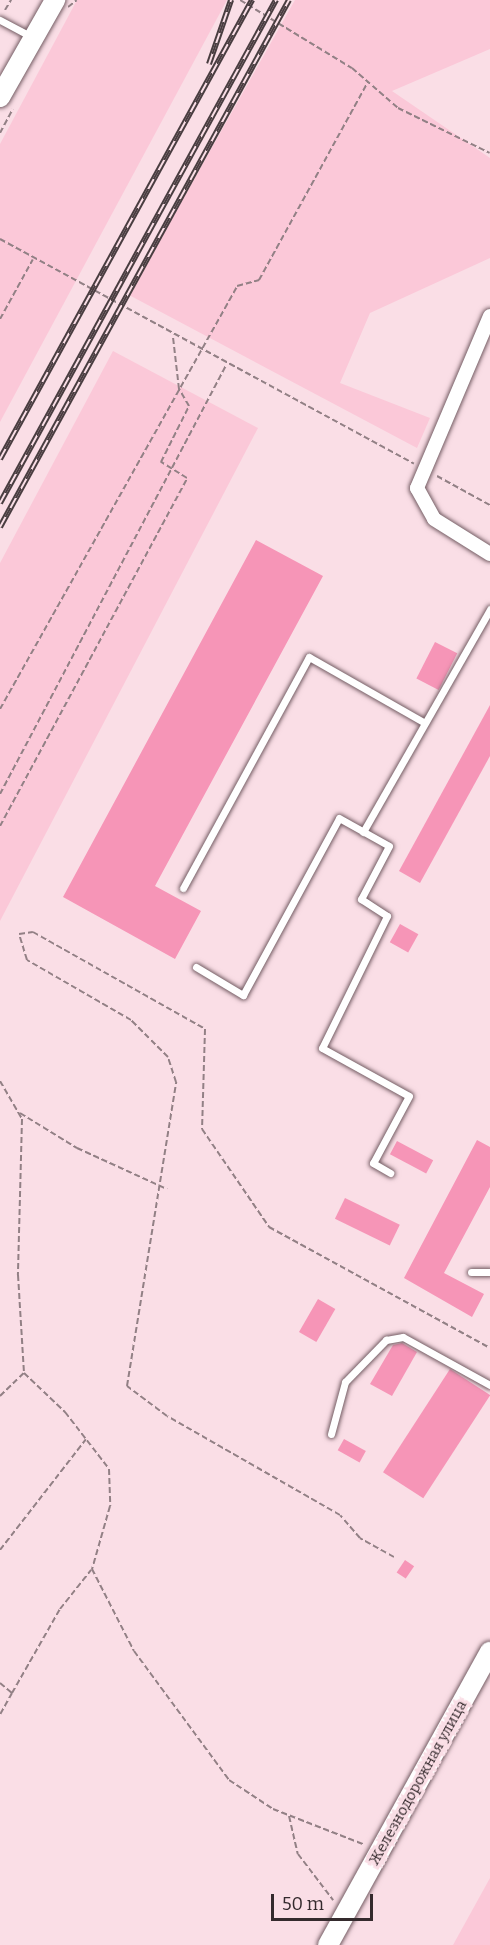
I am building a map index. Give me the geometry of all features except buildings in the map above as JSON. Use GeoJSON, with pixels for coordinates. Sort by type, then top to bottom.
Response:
{"type":"FeatureCollection","features":[{"type":"Feature","properties":{"kind":"street"},"geometry":{"type":"LineString","coordinates":[[0,97],[33,38],[61,4]]}},
{"type":"Feature","properties":{"kind":"street"},"geometry":{"type":"LineString","coordinates":[[490,316],[422,468],[417,488],[424,506],[434,519],[490,554]]}},
{"type":"Feature","properties":{"kind":"street","name":"Железнодорожная улица"},"geometry":{"type":"LineString","coordinates":[[328,1945],[490,1652]]}},
{"type":"Feature","properties":{"kind":"lane"},"geometry":{"type":"LineString","coordinates":[[0,19],[33,38]]}},
{"type":"Feature","properties":{"kind":"lane"},"geometry":{"type":"LineString","coordinates":[[363,832],[490,609]]}},
{"type":"Feature","properties":{"kind":"lane"},"geometry":{"type":"LineString","coordinates":[[183,888],[309,657],[425,723]]}},
{"type":"Feature","properties":{"kind":"lane"},"geometry":{"type":"LineString","coordinates":[[196,967],[243,994],[339,818],[389,846],[361,899],[387,916],[322,1048],[409,1096],[373,1163],[390,1173]]}},
{"type":"Feature","properties":{"kind":"lane"},"geometry":{"type":"LineString","coordinates":[[471,1272],[490,1272]]}},
{"type":"Feature","properties":{"kind":"lane"},"geometry":{"type":"LineString","coordinates":[[331,1434],[345,1382],[387,1340],[403,1337],[490,1385]]}},
{"type":"Feature","properties":{"kind":"path"},"geometry":{"type":"LineString","coordinates":[[0,19],[11,0]]}},
{"type":"Feature","properties":{"kind":"path"},"geometry":{"type":"LineString","coordinates":[[61,4],[77,0]]}},
{"type":"Feature","properties":{"kind":"path"},"geometry":{"type":"LineString","coordinates":[[240,0],[368,82],[398,108],[490,153]]}},
{"type":"Feature","properties":{"kind":"path"},"geometry":{"type":"LineString","coordinates":[[0,709],[237,286],[259,280],[368,82]]}},
{"type":"Feature","properties":{"kind":"path"},"geometry":{"type":"LineString","coordinates":[[0,239],[173,337],[490,506]]}},
{"type":"Feature","properties":{"kind":"path"},"geometry":{"type":"LineString","coordinates":[[0,319],[34,258]]}},
{"type":"Feature","properties":{"kind":"path"},"geometry":{"type":"LineString","coordinates":[[0,826],[172,512],[187,478],[161,462],[189,406],[179,388],[173,337]]}},
{"type":"Feature","properties":{"kind":"path"},"geometry":{"type":"LineString","coordinates":[[0,794],[226,365]]}},
{"type":"Feature","properties":{"kind":"path"},"geometry":{"type":"LineString","coordinates":[[394,1557],[360,1538],[340,1515],[167,1416],[127,1386],[156,1184],[176,1082],[168,1057],[131,1020],[27,960],[19,934],[33,932],[205,1029],[202,1129],[269,1227],[490,1348]]}},
{"type":"Feature","properties":{"kind":"path"},"geometry":{"type":"LineString","coordinates":[[0,1081],[17,1112],[24,1372],[86,1439],[109,1469],[110,1496],[92,1569],[60,1609],[0,1715]]}},
{"type":"Feature","properties":{"kind":"path"},"geometry":{"type":"LineString","coordinates":[[17,1112],[77,1148],[167,1189]]}},
{"type":"Feature","properties":{"kind":"path"},"geometry":{"type":"LineString","coordinates":[[0,1396],[24,1372]]}},
{"type":"Feature","properties":{"kind":"path"},"geometry":{"type":"LineString","coordinates":[[0,1550],[86,1439]]}},
{"type":"Feature","properties":{"kind":"path"},"geometry":{"type":"LineString","coordinates":[[92,1569],[134,1651],[229,1780],[289,1815],[363,1844]]}},
{"type":"Feature","properties":{"kind":"path"},"geometry":{"type":"LineString","coordinates":[[0,1683],[12,1693]]}},
{"type":"Feature","properties":{"kind":"path"},"geometry":{"type":"LineString","coordinates":[[289,1815],[298,1854],[333,1900]]}},
{"type":"Feature","properties":{"kind":"shaded area"},"geometry":{"type":"Polygon","coordinates":[[[77,0],[227,0],[0,422],[0,144],[77,0]]]}},
{"type":"Feature","properties":{"kind":"shaded area"},"geometry":{"type":"Polygon","coordinates":[[[295,0],[490,0],[490,49],[392,91],[490,158],[490,258],[370,313],[340,383],[430,418],[417,448],[129,295],[295,0]]]}},
{"type":"Feature","properties":{"kind":"shaded area"},"geometry":{"type":"Polygon","coordinates":[[[113,351],[258,428],[0,921],[0,563],[113,351]]]}},
{"type":"Feature","properties":{"kind":"shaded area"},"geometry":{"type":"Polygon","coordinates":[[[490,1878],[490,1945],[453,1945],[490,1878]]]}},
{"type":"Feature","properties":{"kind":"railway"},"geometry":{"type":"LineString","coordinates":[[209,64],[231,0]]}},
{"type":"Feature","properties":{"kind":"railway"},"geometry":{"type":"LineString","coordinates":[[0,459],[252,0]]}},
{"type":"Feature","properties":{"kind":"railway"},"geometry":{"type":"LineString","coordinates":[[0,503],[276,0]]}},
{"type":"Feature","properties":{"kind":"railway"},"geometry":{"type":"LineString","coordinates":[[0,527],[289,0]]}}]}
